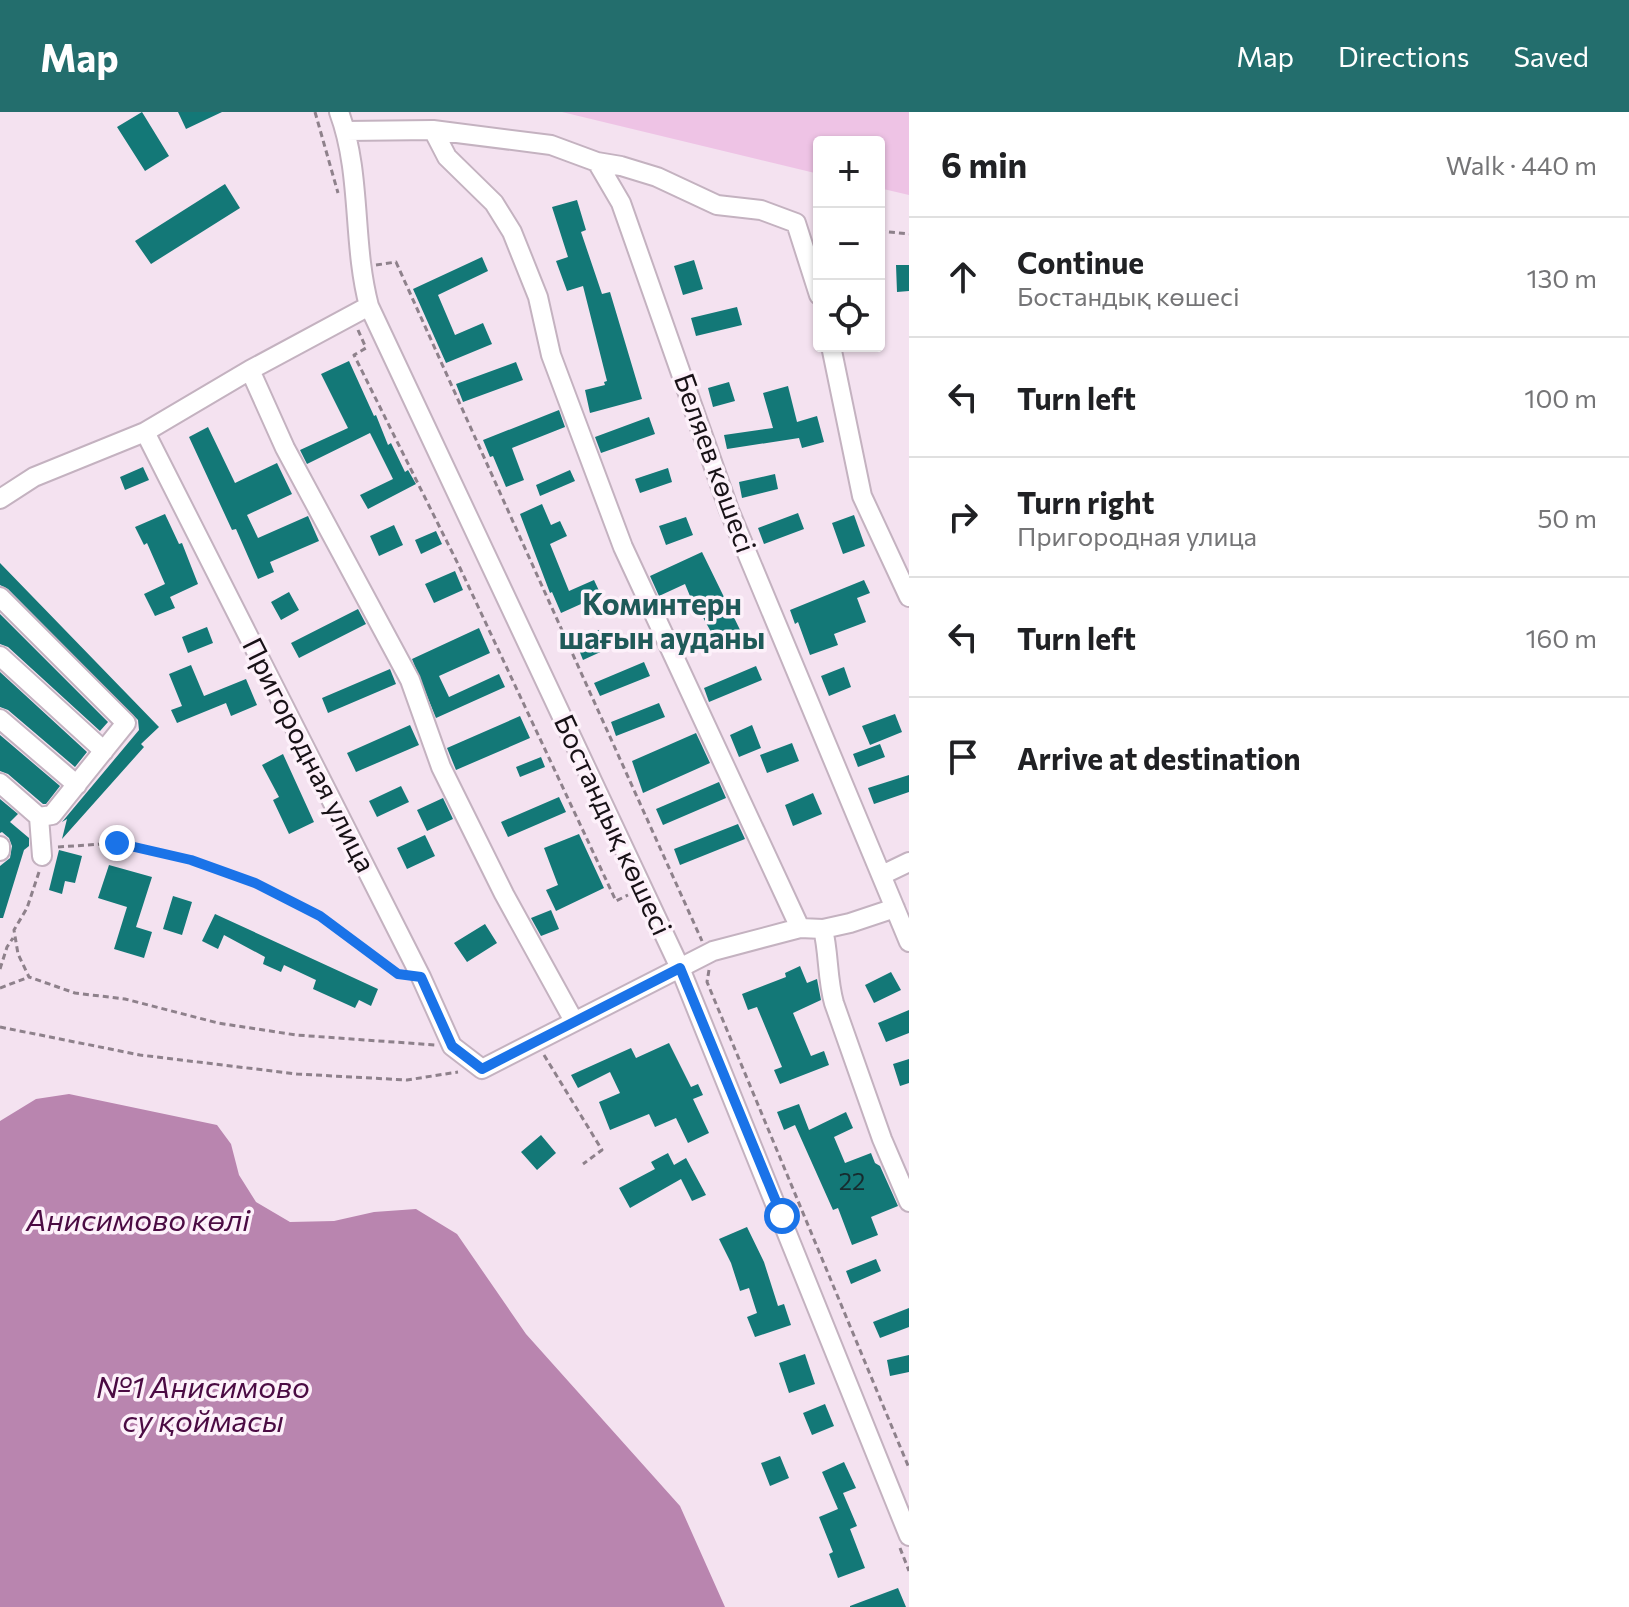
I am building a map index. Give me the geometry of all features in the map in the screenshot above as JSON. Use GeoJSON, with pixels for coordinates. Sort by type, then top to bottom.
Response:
{"type":"FeatureCollection","features":[{"type":"Feature","properties":{"kind":"street","name":"Бостандық көшесі"},"geometry":{"type":"LineString","coordinates":[[339,112],[352,159],[360,267],[369,306],[680,968],[909,1536]]}},
{"type":"Feature","properties":{"kind":"street"},"geometry":{"type":"LineString","coordinates":[[346,131],[433,130],[551,145],[597,162],[657,177],[717,205],[761,210],[796,223],[814,280]]}},
{"type":"Feature","properties":{"kind":"street"},"geometry":{"type":"LineString","coordinates":[[433,130],[447,157],[494,203],[512,232],[538,297],[551,355],[623,547],[800,928]]}},
{"type":"Feature","properties":{"kind":"street","name":"Беляев көшесі"},"geometry":{"type":"LineString","coordinates":[[597,162],[621,203],[729,510],[909,942]]}},
{"type":"Feature","properties":{"kind":"street"},"geometry":{"type":"LineString","coordinates":[[0,499],[34,477],[145,432],[250,370],[369,306]]}},
{"type":"Feature","properties":{"kind":"street"},"geometry":{"type":"LineString","coordinates":[[832,352],[862,496],[909,597]]}},
{"type":"Feature","properties":{"kind":"street"},"geometry":{"type":"LineString","coordinates":[[250,370],[285,448],[410,680],[441,767],[504,894],[574,1021]]}},
{"type":"Feature","properties":{"kind":"street","name":"Пригородная улица"},"geometry":{"type":"LineString","coordinates":[[145,432],[421,977],[452,1046],[482,1069]]}},
{"type":"Feature","properties":{"kind":"street"},"geometry":{"type":"LineString","coordinates":[[0,597],[126,723],[52,815],[39,817]]}},
{"type":"Feature","properties":{"kind":"street"},"geometry":{"type":"LineString","coordinates":[[0,656],[104,751]]}},
{"type":"Feature","properties":{"kind":"street"},"geometry":{"type":"LineString","coordinates":[[0,719],[77,785]]}},
{"type":"Feature","properties":{"kind":"street"},"geometry":{"type":"LineString","coordinates":[[0,783],[39,817],[42,856]]}},
{"type":"Feature","properties":{"kind":"street"},"geometry":{"type":"LineString","coordinates":[[882,875],[909,862]]}},
{"type":"Feature","properties":{"kind":"street"},"geometry":{"type":"LineString","coordinates":[[482,1069],[708,954],[770,934],[800,928],[823,929],[895,908]]}},
{"type":"Feature","properties":{"kind":"street"},"geometry":{"type":"LineString","coordinates":[[823,929],[829,951],[828,982],[834,1003],[882,1139],[909,1202]]}},
{"type":"Feature","properties":{"kind":"path"},"geometry":{"type":"LineString","coordinates":[[315,112],[339,197]]}},
{"type":"Feature","properties":{"kind":"path"},"geometry":{"type":"LineString","coordinates":[[885,232],[909,234]]}},
{"type":"Feature","properties":{"kind":"path"},"geometry":{"type":"LineString","coordinates":[[360,267],[396,262],[711,961],[707,982],[909,1468]]}},
{"type":"Feature","properties":{"kind":"path"},"geometry":{"type":"LineString","coordinates":[[351,315],[366,348],[354,355],[460,568],[616,901],[643,889]]}},
{"type":"Feature","properties":{"kind":"path"},"geometry":{"type":"LineString","coordinates":[[0,969],[14,930],[27,908],[42,856],[51,848],[117,843],[191,860],[255,883],[320,916],[398,974],[421,977]]}},
{"type":"Feature","properties":{"kind":"path"},"geometry":{"type":"LineString","coordinates":[[13,938],[29,977]]}},
{"type":"Feature","properties":{"kind":"path"},"geometry":{"type":"LineString","coordinates":[[0,988],[29,977],[75,993],[125,999],[218,1023],[372,1042],[452,1046]]}},
{"type":"Feature","properties":{"kind":"path"},"geometry":{"type":"LineString","coordinates":[[0,1027],[140,1055],[297,1074],[407,1080],[482,1069]]}},
{"type":"Feature","properties":{"kind":"path"},"geometry":{"type":"LineString","coordinates":[[536,1041],[602,1150],[583,1164]]}},
{"type":"Feature","properties":{"kind":"shaded area"},"geometry":{"type":"Polygon","coordinates":[[[562,112],[909,112],[909,195],[885,189],[885,136],[813,136],[813,173],[562,112]]]}},
{"type":"Feature","properties":{"kind":"water","name":"№1 Анисимово су қоймасы"},"geometry":{"type":"Polygon","coordinates":[[[69,1094],[217,1125],[231,1144],[239,1175],[256,1202],[290,1222],[334,1221],[374,1212],[416,1209],[457,1234],[526,1334],[680,1506],[725,1607],[0,1607],[0,1121],[36,1099],[69,1094]]]}},
{"type":"Feature","properties":{"kind":"building"},"geometry":{"type":"Polygon","coordinates":[[[142,112],[169,156],[145,171],[117,127],[142,112]]]}},
{"type":"Feature","properties":{"kind":"building"},"geometry":{"type":"Polygon","coordinates":[[[178,112],[222,112],[186,129],[178,112]]]}},
{"type":"Feature","properties":{"kind":"building"},"geometry":{"type":"Polygon","coordinates":[[[225,184],[240,208],[151,264],[135,241],[225,184]]]}},
{"type":"Feature","properties":{"kind":"building"},"geometry":{"type":"Polygon","coordinates":[[[577,200],[586,230],[581,232],[602,294],[610,292],[642,399],[590,413],[585,390],[605,385],[607,381],[583,286],[567,291],[556,261],[568,257],[552,207],[577,200]]]}},
{"type":"Feature","properties":{"kind":"building"},"geometry":{"type":"Polygon","coordinates":[[[482,257],[488,271],[438,295],[455,335],[483,323],[492,344],[446,363],[413,289],[482,257]]]}},
{"type":"Feature","properties":{"kind":"building"},"geometry":{"type":"Polygon","coordinates":[[[694,260],[703,289],[683,295],[674,266],[694,260]]]}},
{"type":"Feature","properties":{"kind":"building"},"geometry":{"type":"Polygon","coordinates":[[[896,265],[909,265],[909,291],[897,292],[896,265]]]}},
{"type":"Feature","properties":{"kind":"building"},"geometry":{"type":"Polygon","coordinates":[[[737,307],[742,325],[696,336],[691,318],[737,307]]]}},
{"type":"Feature","properties":{"kind":"building"},"geometry":{"type":"Polygon","coordinates":[[[349,361],[388,445],[391,443],[405,472],[408,470],[416,484],[368,509],[360,495],[393,479],[370,433],[307,464],[300,450],[348,428],[321,374],[349,361]]]}},
{"type":"Feature","properties":{"kind":"building"},"geometry":{"type":"Polygon","coordinates":[[[516,362],[523,380],[463,402],[456,384],[516,362]]]}},
{"type":"Feature","properties":{"kind":"building"},"geometry":{"type":"Polygon","coordinates":[[[729,382],[735,401],[713,407],[708,388],[729,382]]]}},
{"type":"Feature","properties":{"kind":"building"},"geometry":{"type":"Polygon","coordinates":[[[788,386],[797,422],[817,416],[824,442],[802,448],[799,438],[727,449],[724,435],[773,428],[763,393],[788,386]]]}},
{"type":"Feature","properties":{"kind":"building"},"geometry":{"type":"Polygon","coordinates":[[[559,410],[565,427],[512,448],[524,480],[506,487],[483,440],[559,410]]]}},
{"type":"Feature","properties":{"kind":"building"},"geometry":{"type":"Polygon","coordinates":[[[649,417],[655,434],[601,453],[595,437],[649,417]]]}},
{"type":"Feature","properties":{"kind":"building"},"geometry":{"type":"Polygon","coordinates":[[[208,427],[235,483],[277,463],[292,494],[247,515],[258,538],[308,516],[319,541],[270,562],[274,572],[258,579],[189,437],[208,427]]]}},
{"type":"Feature","properties":{"kind":"building"},"geometry":{"type":"Polygon","coordinates":[[[143,467],[149,480],[125,490],[120,477],[143,467]]]}},
{"type":"Feature","properties":{"kind":"building"},"geometry":{"type":"Polygon","coordinates":[[[668,468],[672,482],[640,493],[635,479],[668,468]]]}},
{"type":"Feature","properties":{"kind":"building"},"geometry":{"type":"Polygon","coordinates":[[[570,470],[575,481],[540,496],[536,485],[570,470]]]}},
{"type":"Feature","properties":{"kind":"building"},"geometry":{"type":"Polygon","coordinates":[[[775,474],[778,489],[742,498],[739,482],[775,474]]]}},
{"type":"Feature","properties":{"kind":"building"},"geometry":{"type":"Polygon","coordinates":[[[542,504],[551,525],[560,521],[567,536],[550,544],[569,591],[594,580],[601,595],[561,613],[550,593],[520,514],[542,504]]]}},
{"type":"Feature","properties":{"kind":"building"},"geometry":{"type":"Polygon","coordinates":[[[798,513],[804,529],[764,544],[758,528],[798,513]]]}},
{"type":"Feature","properties":{"kind":"building"},"geometry":{"type":"Polygon","coordinates":[[[165,514],[179,544],[182,543],[198,584],[170,597],[175,608],[155,616],[144,594],[165,584],[147,543],[144,545],[135,527],[165,514]]]}},
{"type":"Feature","properties":{"kind":"building"},"geometry":{"type":"Polygon","coordinates":[[[854,515],[865,546],[843,554],[832,523],[854,515]]]}},
{"type":"Feature","properties":{"kind":"building"},"geometry":{"type":"Polygon","coordinates":[[[686,517],[693,535],[666,545],[659,526],[686,517]]]}},
{"type":"Feature","properties":{"kind":"building"},"geometry":{"type":"Polygon","coordinates":[[[394,525],[403,545],[379,556],[370,536],[394,525]]]}},
{"type":"Feature","properties":{"kind":"building"},"geometry":{"type":"Polygon","coordinates":[[[436,531],[442,544],[421,554],[415,540],[436,531]]]}},
{"type":"Feature","properties":{"kind":"building"},"geometry":{"type":"Polygon","coordinates":[[[702,552],[744,638],[721,650],[700,612],[697,613],[685,584],[659,596],[650,576],[702,552]]]}},
{"type":"Feature","properties":{"kind":"building"},"geometry":{"type":"Polygon","coordinates":[[[0,563],[159,727],[141,744],[144,747],[62,839],[67,819],[62,822],[139,730],[138,720],[8,589],[0,585],[0,563]]]}},
{"type":"Feature","properties":{"kind":"building"},"geometry":{"type":"Polygon","coordinates":[[[455,571],[463,590],[434,603],[425,584],[455,571]]]}},
{"type":"Feature","properties":{"kind":"building"},"geometry":{"type":"Polygon","coordinates":[[[864,580],[870,593],[857,598],[866,622],[834,634],[838,645],[810,655],[798,622],[795,624],[790,610],[864,580]]]}},
{"type":"Feature","properties":{"kind":"building"},"geometry":{"type":"Polygon","coordinates":[[[289,592],[299,610],[281,620],[271,602],[289,592]]]}},
{"type":"Feature","properties":{"kind":"building"},"geometry":{"type":"Polygon","coordinates":[[[358,609],[366,624],[299,658],[291,643],[358,609]]]}},
{"type":"Feature","properties":{"kind":"building"},"geometry":{"type":"Polygon","coordinates":[[[0,614],[108,722],[100,731],[8,647],[0,644],[0,614]]]}},
{"type":"Feature","properties":{"kind":"building"},"geometry":{"type":"Polygon","coordinates":[[[207,627],[213,643],[188,653],[182,637],[207,627]]]}},
{"type":"Feature","properties":{"kind":"building"},"geometry":{"type":"Polygon","coordinates":[[[479,628],[490,653],[439,676],[449,697],[499,674],[505,687],[436,718],[412,659],[479,628]]]}},
{"type":"Feature","properties":{"kind":"building"},"geometry":{"type":"Polygon","coordinates":[[[599,630],[607,649],[583,660],[575,640],[599,630]]]}},
{"type":"Feature","properties":{"kind":"building"},"geometry":{"type":"Polygon","coordinates":[[[644,662],[650,676],[600,696],[594,683],[644,662]]]}},
{"type":"Feature","properties":{"kind":"building"},"geometry":{"type":"Polygon","coordinates":[[[191,665],[204,696],[246,679],[257,705],[231,716],[226,703],[177,723],[171,710],[182,706],[169,674],[191,665]]]}},
{"type":"Feature","properties":{"kind":"building"},"geometry":{"type":"Polygon","coordinates":[[[756,666],[762,680],[709,702],[704,688],[756,666]]]}},
{"type":"Feature","properties":{"kind":"building"},"geometry":{"type":"Polygon","coordinates":[[[844,667],[851,687],[829,696],[821,676],[844,667]]]}},
{"type":"Feature","properties":{"kind":"building"},"geometry":{"type":"Polygon","coordinates":[[[390,669],[396,684],[328,713],[322,698],[390,669]]]}},
{"type":"Feature","properties":{"kind":"building"},"geometry":{"type":"Polygon","coordinates":[[[0,672],[87,752],[75,767],[8,710],[0,707],[0,672]]]}},
{"type":"Feature","properties":{"kind":"building"},"geometry":{"type":"Polygon","coordinates":[[[659,703],[665,717],[616,736],[611,722],[659,703]]]}},
{"type":"Feature","properties":{"kind":"building"},"geometry":{"type":"Polygon","coordinates":[[[895,714],[902,732],[870,745],[862,726],[895,714]]]}},
{"type":"Feature","properties":{"kind":"building"},"geometry":{"type":"Polygon","coordinates":[[[520,716],[530,738],[456,770],[447,748],[520,716]]]}},
{"type":"Feature","properties":{"kind":"building"},"geometry":{"type":"Polygon","coordinates":[[[410,725],[419,745],[356,772],[347,753],[410,725]]]}},
{"type":"Feature","properties":{"kind":"building"},"geometry":{"type":"Polygon","coordinates":[[[752,725],[761,748],[739,757],[730,735],[752,725]]]}},
{"type":"Feature","properties":{"kind":"building"},"geometry":{"type":"Polygon","coordinates":[[[696,733],[710,763],[643,793],[632,761],[696,733]]]}},
{"type":"Feature","properties":{"kind":"building"},"geometry":{"type":"Polygon","coordinates":[[[0,735],[60,786],[46,804],[0,771],[0,735]]]}},
{"type":"Feature","properties":{"kind":"building"},"geometry":{"type":"Polygon","coordinates":[[[792,743],[799,761],[767,773],[760,755],[792,743]]]}},
{"type":"Feature","properties":{"kind":"building"},"geometry":{"type":"Polygon","coordinates":[[[880,744],[885,757],[858,767],[853,754],[880,744]]]}},
{"type":"Feature","properties":{"kind":"building"},"geometry":{"type":"Polygon","coordinates":[[[283,754],[314,822],[289,834],[273,800],[279,797],[262,765],[283,754]]]}},
{"type":"Feature","properties":{"kind":"building"},"geometry":{"type":"Polygon","coordinates":[[[541,757],[545,767],[520,777],[516,767],[541,757]]]}},
{"type":"Feature","properties":{"kind":"building"},"geometry":{"type":"Polygon","coordinates":[[[909,775],[909,792],[874,804],[868,788],[909,775]]]}},
{"type":"Feature","properties":{"kind":"building"},"geometry":{"type":"Polygon","coordinates":[[[719,782],[726,798],[663,825],[656,809],[719,782]]]}},
{"type":"Feature","properties":{"kind":"building"},"geometry":{"type":"Polygon","coordinates":[[[401,786],[409,802],[377,817],[369,801],[401,786]]]}},
{"type":"Feature","properties":{"kind":"building"},"geometry":{"type":"Polygon","coordinates":[[[813,793],[822,814],[793,826],[785,805],[813,793]]]}},
{"type":"Feature","properties":{"kind":"building"},"geometry":{"type":"Polygon","coordinates":[[[559,797],[566,812],[508,837],[501,822],[559,797]]]}},
{"type":"Feature","properties":{"kind":"building"},"geometry":{"type":"Polygon","coordinates":[[[443,798],[453,819],[427,831],[417,810],[443,798]]]}},
{"type":"Feature","properties":{"kind":"building"},"geometry":{"type":"Polygon","coordinates":[[[0,799],[18,814],[10,822],[29,838],[29,846],[24,850],[3,918],[0,918],[0,866],[10,858],[12,846],[9,838],[0,833],[0,799]]]}},
{"type":"Feature","properties":{"kind":"building"},"geometry":{"type":"Polygon","coordinates":[[[738,824],[745,839],[680,865],[674,849],[738,824]]]}},
{"type":"Feature","properties":{"kind":"building"},"geometry":{"type":"Polygon","coordinates":[[[579,834],[604,888],[556,911],[546,890],[558,885],[544,848],[579,834]]]}},
{"type":"Feature","properties":{"kind":"building"},"geometry":{"type":"Polygon","coordinates":[[[425,835],[435,856],[407,869],[397,848],[425,835]]]}},
{"type":"Feature","properties":{"kind":"building"},"geometry":{"type":"Polygon","coordinates":[[[59,850],[82,856],[75,883],[65,881],[62,894],[49,890],[59,850]]]}},
{"type":"Feature","properties":{"kind":"building"},"geometry":{"type":"Polygon","coordinates":[[[109,865],[152,877],[136,927],[152,932],[144,958],[114,949],[127,907],[98,898],[109,865]]]}},
{"type":"Feature","properties":{"kind":"building"},"geometry":{"type":"Polygon","coordinates":[[[173,896],[192,902],[182,935],[163,929],[173,896]]]}},
{"type":"Feature","properties":{"kind":"building"},"geometry":{"type":"Polygon","coordinates":[[[551,910],[559,929],[541,936],[531,918],[551,910]]]}},
{"type":"Feature","properties":{"kind":"building"},"geometry":{"type":"Polygon","coordinates":[[[215,914],[378,989],[371,1006],[359,1000],[355,1008],[313,989],[316,980],[284,965],[281,972],[263,964],[265,957],[224,935],[218,949],[202,941],[215,914]]]}},
{"type":"Feature","properties":{"kind":"building"},"geometry":{"type":"Polygon","coordinates":[[[485,924],[497,943],[467,962],[454,943],[485,924]]]}},
{"type":"Feature","properties":{"kind":"building"},"geometry":{"type":"Polygon","coordinates":[[[800,966],[807,983],[817,979],[821,1000],[793,1013],[811,1056],[824,1051],[829,1065],[780,1084],[774,1070],[782,1067],[757,1007],[748,1010],[742,994],[786,977],[785,973],[800,966]]]}},
{"type":"Feature","properties":{"kind":"building"},"geometry":{"type":"Polygon","coordinates":[[[891,972],[901,990],[874,1003],[865,985],[891,972]]]}},
{"type":"Feature","properties":{"kind":"building"},"geometry":{"type":"Polygon","coordinates":[[[909,1010],[909,1033],[886,1042],[878,1023],[909,1010]]]}},
{"type":"Feature","properties":{"kind":"building"},"geometry":{"type":"Polygon","coordinates":[[[669,1043],[691,1087],[698,1084],[703,1095],[693,1099],[709,1133],[688,1143],[676,1118],[655,1127],[649,1114],[610,1130],[599,1102],[620,1093],[610,1072],[578,1088],[571,1075],[631,1048],[636,1058],[669,1043]]]}},
{"type":"Feature","properties":{"kind":"building"},"geometry":{"type":"Polygon","coordinates":[[[909,1059],[909,1083],[900,1086],[893,1064],[909,1059]]]}},
{"type":"Feature","properties":{"kind":"building"},"geometry":{"type":"Polygon","coordinates":[[[799,1104],[809,1130],[846,1112],[853,1128],[834,1137],[845,1163],[871,1153],[875,1163],[880,1166],[898,1206],[871,1217],[878,1235],[852,1245],[838,1208],[833,1210],[795,1125],[784,1130],[777,1112],[799,1104]]]}},
{"type":"Feature","properties":{"kind":"building"},"geometry":{"type":"Polygon","coordinates":[[[541,1135],[556,1153],[537,1170],[521,1152],[541,1135]]]}},
{"type":"Feature","properties":{"kind":"building"},"geometry":{"type":"Polygon","coordinates":[[[668,1153],[674,1165],[686,1158],[706,1195],[692,1201],[681,1179],[630,1208],[619,1188],[655,1169],[651,1162],[668,1153]]]}},
{"type":"Feature","properties":{"kind":"building"},"geometry":{"type":"Polygon","coordinates":[[[747,1227],[764,1262],[778,1306],[784,1304],[791,1325],[755,1337],[747,1317],[757,1313],[749,1288],[740,1291],[719,1239],[747,1227]]]}},
{"type":"Feature","properties":{"kind":"building"},"geometry":{"type":"Polygon","coordinates":[[[876,1259],[881,1271],[851,1284],[846,1271],[876,1259]]]}},
{"type":"Feature","properties":{"kind":"building"},"geometry":{"type":"Polygon","coordinates":[[[909,1308],[909,1327],[880,1338],[873,1322],[909,1308]]]}},
{"type":"Feature","properties":{"kind":"building"},"geometry":{"type":"Polygon","coordinates":[[[805,1354],[815,1384],[789,1393],[779,1363],[805,1354]]]}},
{"type":"Feature","properties":{"kind":"building"},"geometry":{"type":"Polygon","coordinates":[[[909,1355],[909,1372],[890,1376],[887,1360],[909,1355]]]}},
{"type":"Feature","properties":{"kind":"building"},"geometry":{"type":"Polygon","coordinates":[[[825,1404],[834,1426],[812,1435],[803,1413],[825,1404]]]}},
{"type":"Feature","properties":{"kind":"building"},"geometry":{"type":"Polygon","coordinates":[[[780,1456],[789,1478],[770,1486],[761,1463],[780,1456]]]}},
{"type":"Feature","properties":{"kind":"building"},"geometry":{"type":"Polygon","coordinates":[[[844,1462],[856,1488],[843,1493],[857,1526],[850,1529],[865,1568],[838,1578],[829,1554],[833,1552],[819,1517],[838,1509],[822,1472],[844,1462]]]}},
{"type":"Feature","properties":{"kind":"building"},"geometry":{"type":"Polygon","coordinates":[[[898,1588],[906,1607],[850,1607],[850,1606],[898,1588]]]}},
{"type":"Feature","properties":{"kind":"district","name":"Коминтерн шағын ауданы"},"geometry":{"type":"Point","coordinates":[662,622]}},
{"type":"Feature","properties":{"kind":"route"},"geometry":{"type":"LineString","coordinates":[[117,843],[191,860],[255,883],[320,916],[398,974],[421,977],[452,1046],[482,1069],[680,968],[782,1216]]}},
{"type":"Feature","properties":{"kind":"water label","name":"Анисимово көлі"},"geometry":{"type":"Point","coordinates":[138,1221]}}]}
